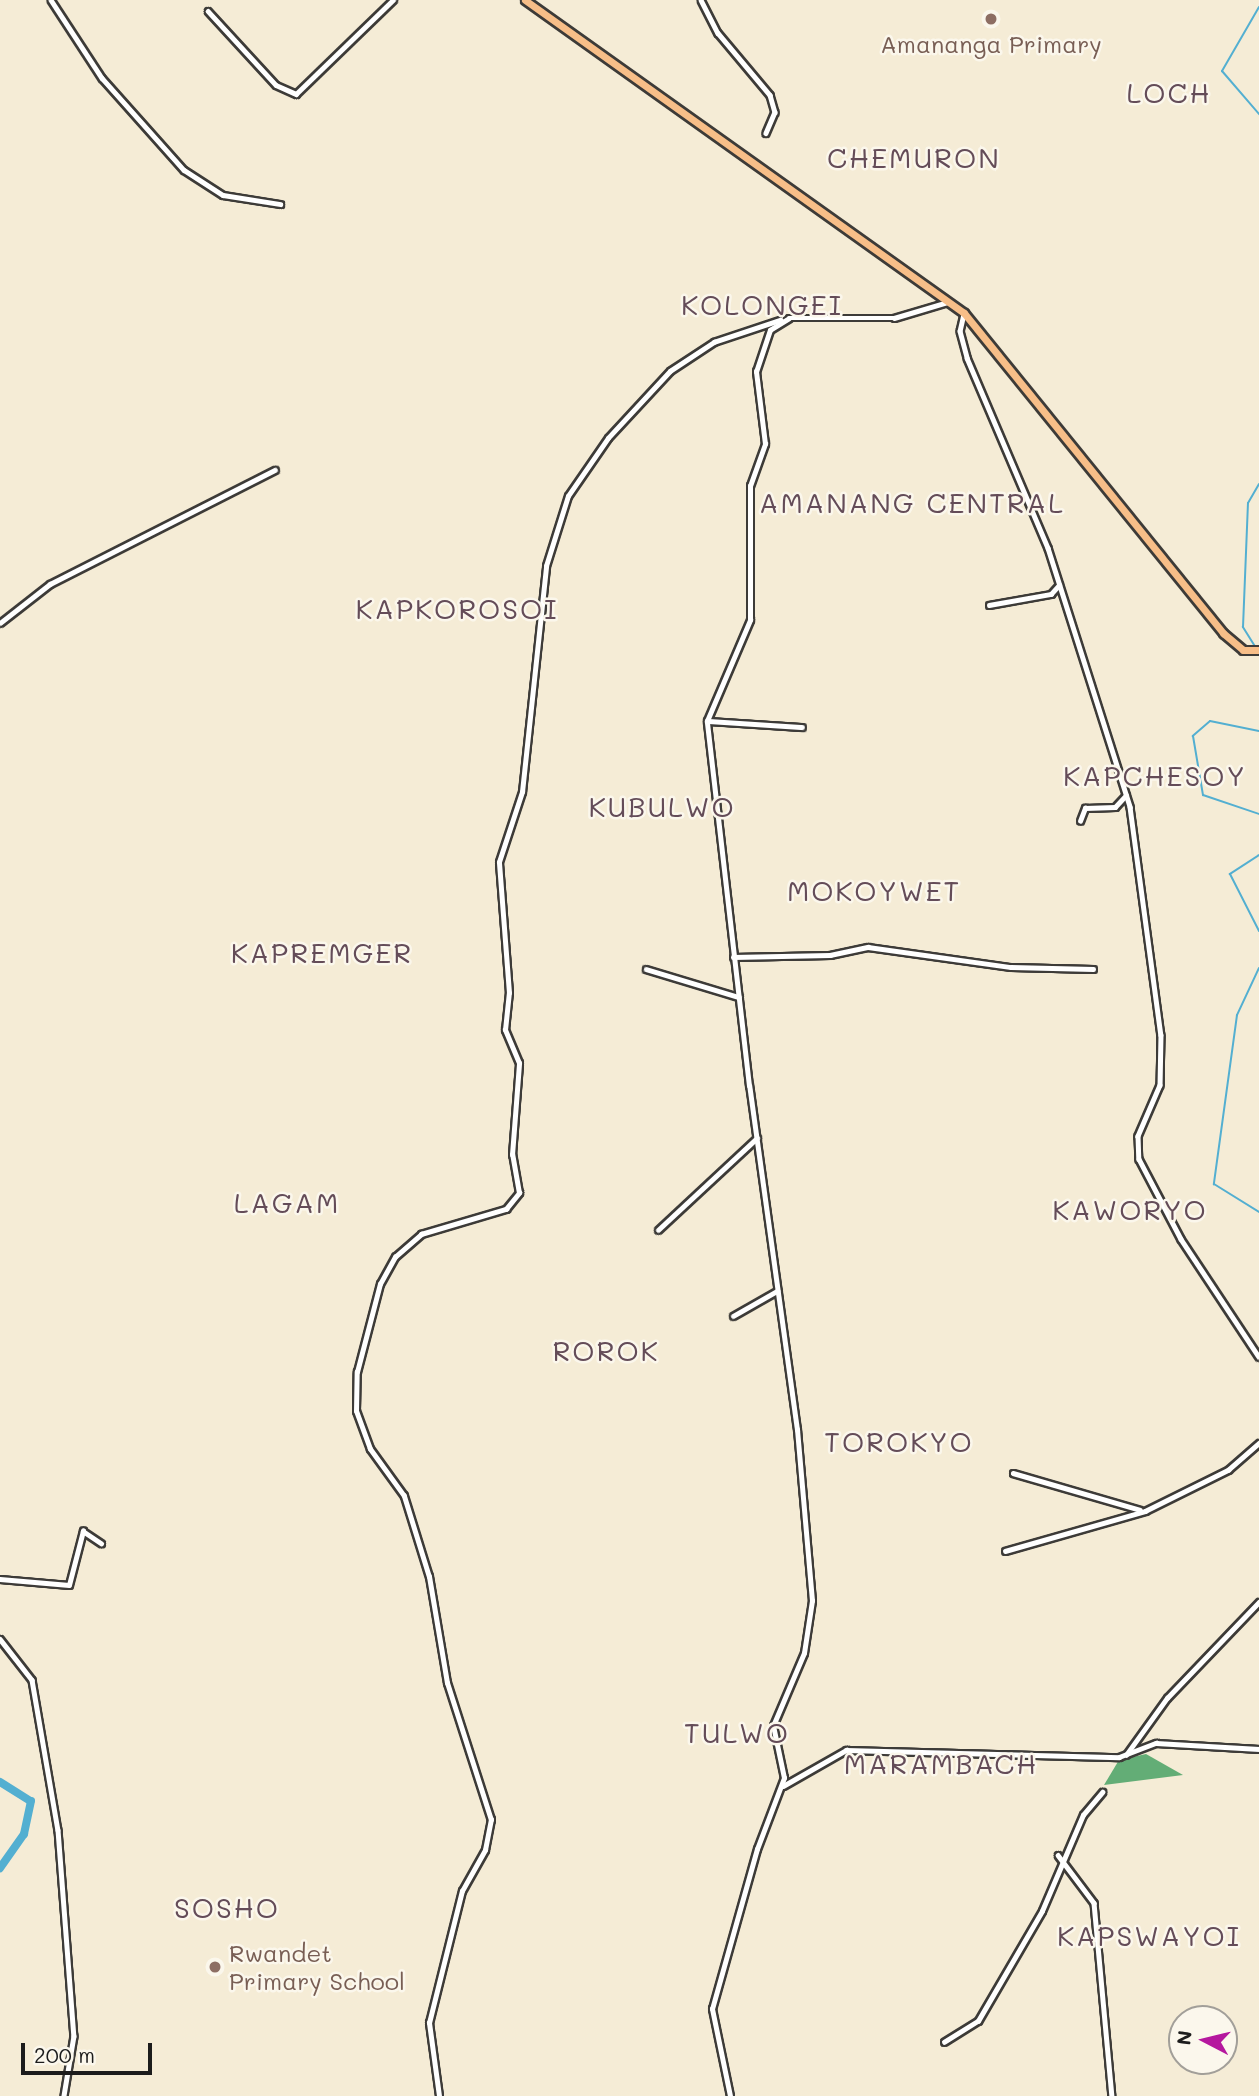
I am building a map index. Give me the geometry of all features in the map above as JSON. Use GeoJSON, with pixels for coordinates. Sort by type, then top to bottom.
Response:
{"type":"FeatureCollection","features":[{"type":"Feature","properties":{"kind":"main road"},"geometry":{"type":"LineString","coordinates":[[525,0],[964,313],[1223,633],[1243,650],[1259,650]]}},
{"type":"Feature","properties":{"kind":"street"},"geometry":{"type":"LineString","coordinates":[[51,0],[102,78],[184,170],[223,195],[280,204]]}},
{"type":"Feature","properties":{"kind":"street"},"geometry":{"type":"LineString","coordinates":[[208,12],[271,80],[296,94],[393,0]]}},
{"type":"Feature","properties":{"kind":"street"},"geometry":{"type":"LineString","coordinates":[[701,0],[718,33],[770,95],[775,112],[765,133]]}},
{"type":"Feature","properties":{"kind":"street"},"geometry":{"type":"LineString","coordinates":[[439,2096],[429,2023],[462,1891],[485,1850],[491,1821],[447,1683],[429,1577],[404,1496],[370,1449],[356,1411],[357,1372],[380,1284],[395,1257],[421,1234],[506,1209],[519,1193],[512,1155],[519,1063],[505,1030],[509,993],[499,862],[522,792],[546,566],[568,496],[608,438],[670,371],[714,342],[780,320],[894,318],[947,302]]}},
{"type":"Feature","properties":{"kind":"street"},"geometry":{"type":"LineString","coordinates":[[964,313],[960,331],[980,398],[1059,584],[1127,795],[1161,1035],[1160,1085],[1138,1136],[1139,1159],[1181,1239],[1259,1357]]}},
{"type":"Feature","properties":{"kind":"street"},"geometry":{"type":"LineString","coordinates":[[730,2096],[712,2009],[757,1849],[782,1786],[773,1726],[804,1653],[812,1601],[777,1291],[733,957],[708,721],[750,620],[750,485],[765,444],[758,357],[780,320]]}},
{"type":"Feature","properties":{"kind":"street"},"geometry":{"type":"LineString","coordinates":[[0,623],[50,584],[275,470]]}},
{"type":"Feature","properties":{"kind":"street"},"geometry":{"type":"LineString","coordinates":[[989,605],[1051,594],[1059,584]]}},
{"type":"Feature","properties":{"kind":"street"},"geometry":{"type":"LineString","coordinates":[[708,721],[802,727]]}},
{"type":"Feature","properties":{"kind":"street"},"geometry":{"type":"LineString","coordinates":[[1080,821],[1085,807],[1115,807],[1127,795]]}},
{"type":"Feature","properties":{"kind":"street"},"geometry":{"type":"LineString","coordinates":[[733,957],[830,955],[868,947],[1011,967],[1093,969]]}},
{"type":"Feature","properties":{"kind":"street"},"geometry":{"type":"LineString","coordinates":[[646,969],[739,997]]}},
{"type":"Feature","properties":{"kind":"street"},"geometry":{"type":"LineString","coordinates":[[658,1230],[758,1138]]}},
{"type":"Feature","properties":{"kind":"street"},"geometry":{"type":"LineString","coordinates":[[733,1316],[777,1291]]}},
{"type":"Feature","properties":{"kind":"street"},"geometry":{"type":"LineString","coordinates":[[1005,1551],[1144,1511],[1228,1470],[1259,1443]]}},
{"type":"Feature","properties":{"kind":"street"},"geometry":{"type":"LineString","coordinates":[[1013,1473],[1144,1511]]}},
{"type":"Feature","properties":{"kind":"street"},"geometry":{"type":"LineString","coordinates":[[0,1579],[69,1585],[83,1531],[102,1543]]}},
{"type":"Feature","properties":{"kind":"street"},"geometry":{"type":"LineString","coordinates":[[1125,1756],[1167,1698],[1259,1602]]}},
{"type":"Feature","properties":{"kind":"street"},"geometry":{"type":"LineString","coordinates":[[0,1639],[32,1680],[49,1766],[74,2036],[64,2096]]}},
{"type":"Feature","properties":{"kind":"street"},"geometry":{"type":"LineString","coordinates":[[782,1786],[846,1750],[1125,1756],[1156,1743],[1259,1749]]}},
{"type":"Feature","properties":{"kind":"street"},"geometry":{"type":"LineString","coordinates":[[944,2042],[978,2021],[1042,1911],[1083,1815],[1102,1792]]}},
{"type":"Feature","properties":{"kind":"street"},"geometry":{"type":"LineString","coordinates":[[1058,1855],[1094,1903],[1112,2096]]}},
{"type":"Feature","properties":{"kind":"green space"},"geometry":{"type":"Polygon","coordinates":[[[1146,1754],[1183,1775],[1104,1785],[1119,1760],[1146,1754]]]}},
{"type":"Feature","properties":{"kind":"waterway"},"geometry":{"type":"LineString","coordinates":[[1259,7],[1222,71],[1259,114]]}},
{"type":"Feature","properties":{"kind":"waterway"},"geometry":{"type":"LineString","coordinates":[[1256,648],[1243,627],[1248,503],[1259,484]]}},
{"type":"Feature","properties":{"kind":"waterway"},"geometry":{"type":"LineString","coordinates":[[1259,731],[1210,721],[1193,736],[1203,795],[1259,814]]}},
{"type":"Feature","properties":{"kind":"waterway"},"geometry":{"type":"LineString","coordinates":[[1259,855],[1230,874],[1259,931]]}},
{"type":"Feature","properties":{"kind":"waterway"},"geometry":{"type":"LineString","coordinates":[[1259,968],[1237,1015],[1214,1184],[1259,1212]]}},
{"type":"Feature","properties":{"kind":"waterway"},"geometry":{"type":"LineString","coordinates":[[0,1782],[31,1801],[24,1834],[0,1868]]}},
{"type":"Feature","properties":{"kind":"place","name":"Amananga Primary"},"geometry":{"type":"Point","coordinates":[991,19]}},
{"type":"Feature","properties":{"kind":"place","name":"Rwandet Primary School"},"geometry":{"type":"Point","coordinates":[215,1967]}},
{"type":"Feature","properties":{"kind":"district","name":"LOCH"},"geometry":{"type":"Point","coordinates":[1169,92]}},
{"type":"Feature","properties":{"kind":"district","name":"CHEMURON"},"geometry":{"type":"Point","coordinates":[914,157]}},
{"type":"Feature","properties":{"kind":"district","name":"KOLONGEI"},"geometry":{"type":"Point","coordinates":[762,304]}},
{"type":"Feature","properties":{"kind":"district","name":"AMANANG CENTRAL"},"geometry":{"type":"Point","coordinates":[912,502]}},
{"type":"Feature","properties":{"kind":"district","name":"KAPKOROSOI"},"geometry":{"type":"Point","coordinates":[457,608]}},
{"type":"Feature","properties":{"kind":"district","name":"KAPCHESOY"},"geometry":{"type":"Point","coordinates":[1155,775]}},
{"type":"Feature","properties":{"kind":"district","name":"KUBULWO"},"geometry":{"type":"Point","coordinates":[662,806]}},
{"type":"Feature","properties":{"kind":"district","name":"MOKOYWET"},"geometry":{"type":"Point","coordinates":[874,890]}},
{"type":"Feature","properties":{"kind":"district","name":"KAPREMGER"},"geometry":{"type":"Point","coordinates":[322,952]}},
{"type":"Feature","properties":{"kind":"district","name":"LAGAM"},"geometry":{"type":"Point","coordinates":[287,1202]}},
{"type":"Feature","properties":{"kind":"district","name":"KAWORYO"},"geometry":{"type":"Point","coordinates":[1130,1209]}},
{"type":"Feature","properties":{"kind":"district","name":"ROROK"},"geometry":{"type":"Point","coordinates":[606,1350]}},
{"type":"Feature","properties":{"kind":"district","name":"TOROKYO"},"geometry":{"type":"Point","coordinates":[899,1441]}},
{"type":"Feature","properties":{"kind":"district","name":"TULWO"},"geometry":{"type":"Point","coordinates":[737,1732]}},
{"type":"Feature","properties":{"kind":"district","name":"MARAMBACH"},"geometry":{"type":"Point","coordinates":[941,1763]}},
{"type":"Feature","properties":{"kind":"district","name":"SOSHO"},"geometry":{"type":"Point","coordinates":[227,1907]}},
{"type":"Feature","properties":{"kind":"district","name":"KAPSWAYOI"},"geometry":{"type":"Point","coordinates":[1149,1935]}}]}
